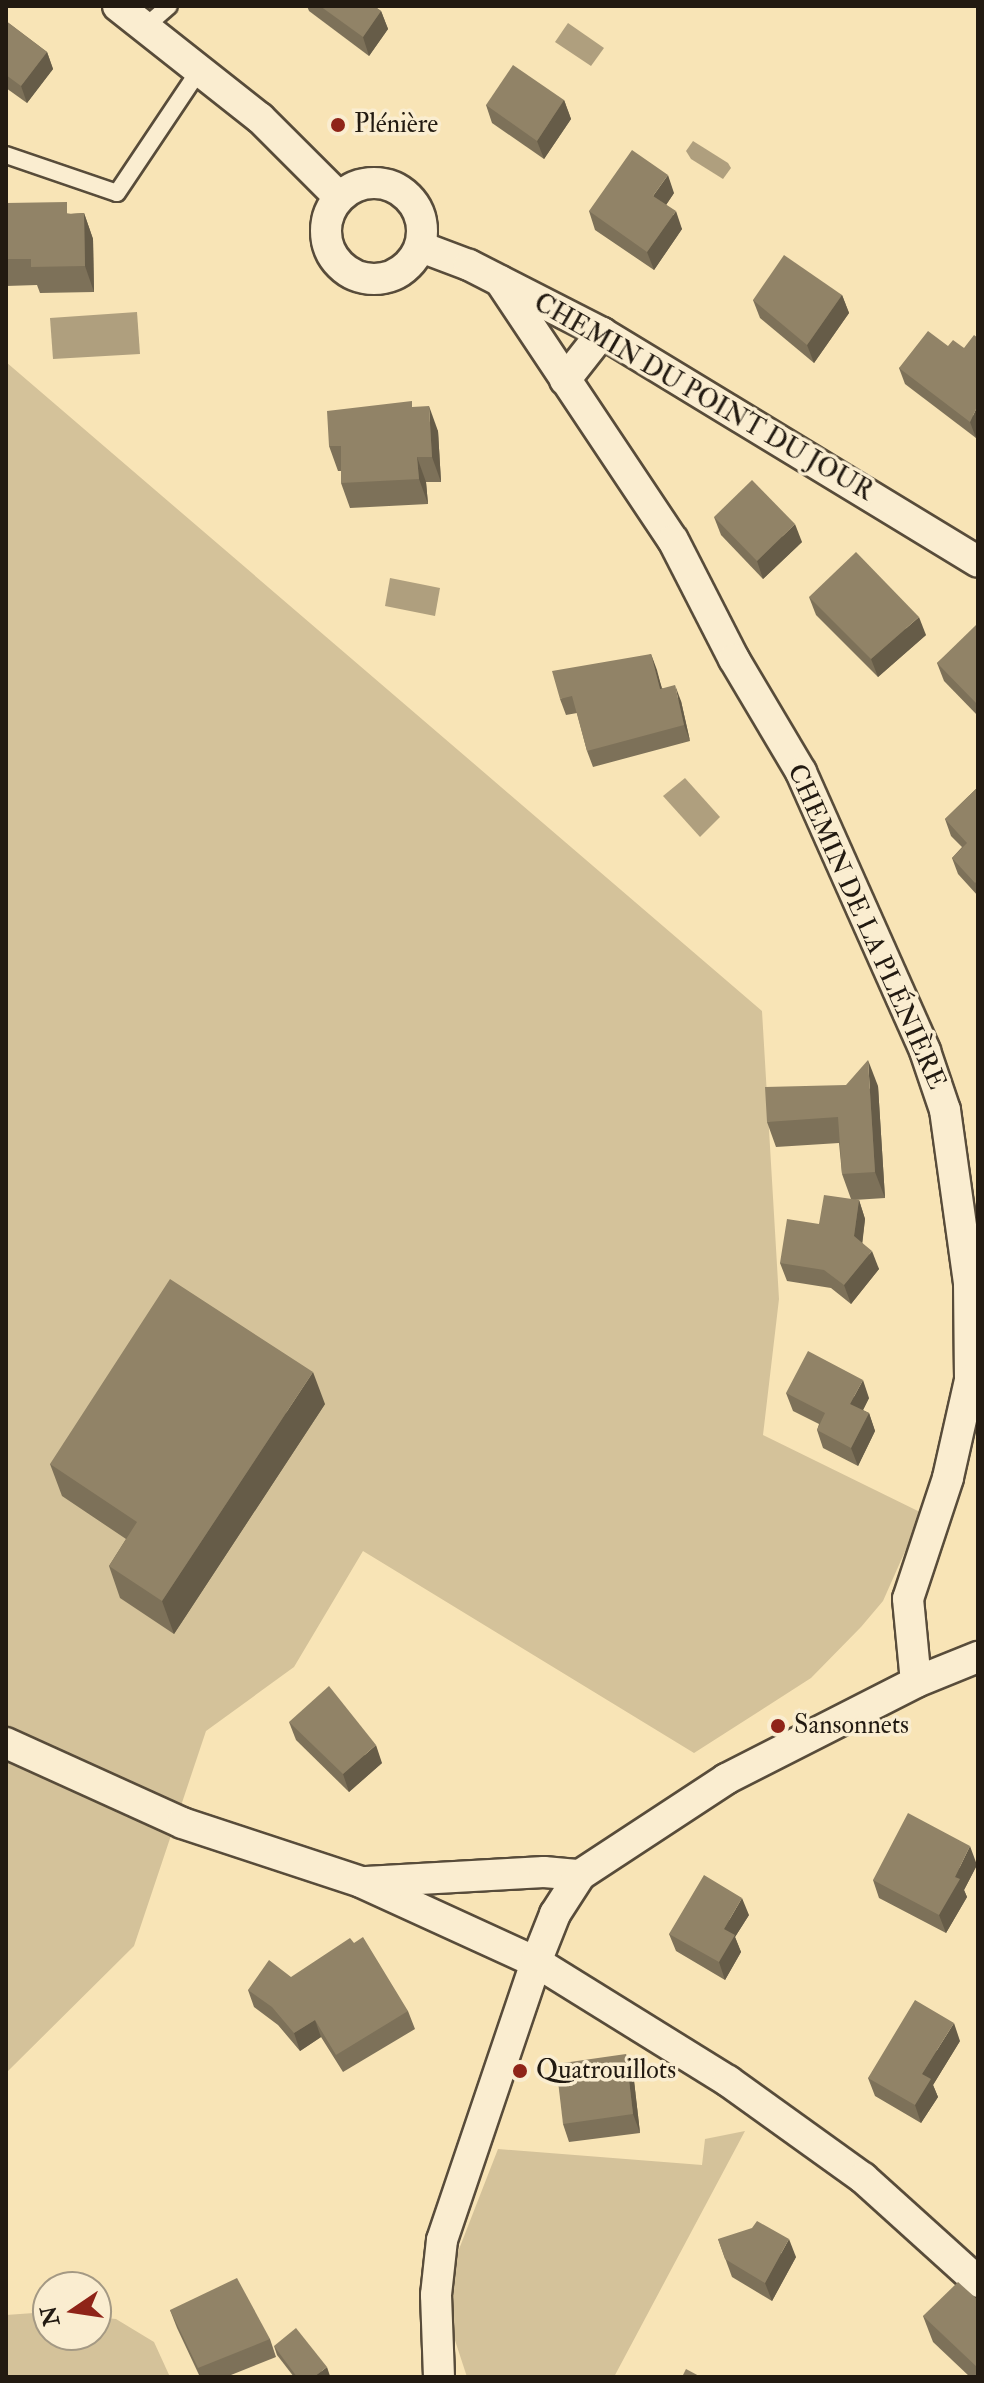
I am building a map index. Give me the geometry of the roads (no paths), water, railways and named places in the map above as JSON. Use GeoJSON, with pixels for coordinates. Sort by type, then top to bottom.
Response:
{"type":"FeatureCollection","features":[{"type":"Feature","properties":{"kind":"street"},"geometry":{"type":"LineString","coordinates":[[118,6],[260,118],[339,197]]}},
{"type":"Feature","properties":{"kind":"street"},"geometry":{"type":"LineString","coordinates":[[368,183],[400,189],[420,215],[421,247],[401,271],[387,278],[356,276],[332,256],[326,225],[339,197],[368,183]]}},
{"type":"Feature","properties":{"kind":"street","name":"CHEMIN DU POINT DU JOUR"},"geometry":{"type":"LineString","coordinates":[[421,247],[500,281],[602,333],[978,562]]}},
{"type":"Feature","properties":{"kind":"street","name":"CHEMIN DE LA PLÉNIÈRE"},"geometry":{"type":"LineString","coordinates":[[500,281],[673,540],[734,659],[801,772],[925,1051],[945,1110],[969,1283],[970,1380],[948,1478],[908,1599],[916,1682]]}},
{"type":"Feature","properties":{"kind":"street"},"geometry":{"type":"LineString","coordinates":[[565,380],[602,333]]}},
{"type":"Feature","properties":{"kind":"street"},"geometry":{"type":"LineString","coordinates":[[439,2377],[436,2295],[442,2240],[536,1962],[555,1914],[580,1875],[726,1779],[916,1682],[978,1657]]}},
{"type":"Feature","properties":{"kind":"street"},"geometry":{"type":"LineString","coordinates":[[6,1743],[182,1823],[361,1882],[536,1962],[728,2081],[863,2178],[978,2282]]}},
{"type":"Feature","properties":{"kind":"street"},"geometry":{"type":"LineString","coordinates":[[361,1882],[544,1872],[580,1875]]}},
{"type":"Feature","properties":{"kind":"lane"},"geometry":{"type":"LineString","coordinates":[[146,26],[169,6]]}},
{"type":"Feature","properties":{"kind":"lane"},"geometry":{"type":"LineString","coordinates":[[6,155],[117,193],[200,69]]}},
{"type":"Feature","properties":{"kind":"place","name":"Plénière"},"geometry":{"type":"Point","coordinates":[338,125]}},
{"type":"Feature","properties":{"kind":"place","name":"Sansonnets"},"geometry":{"type":"Point","coordinates":[778,1726]}},
{"type":"Feature","properties":{"kind":"place","name":"Quatrouillots"},"geometry":{"type":"Point","coordinates":[520,2071]}}]}
